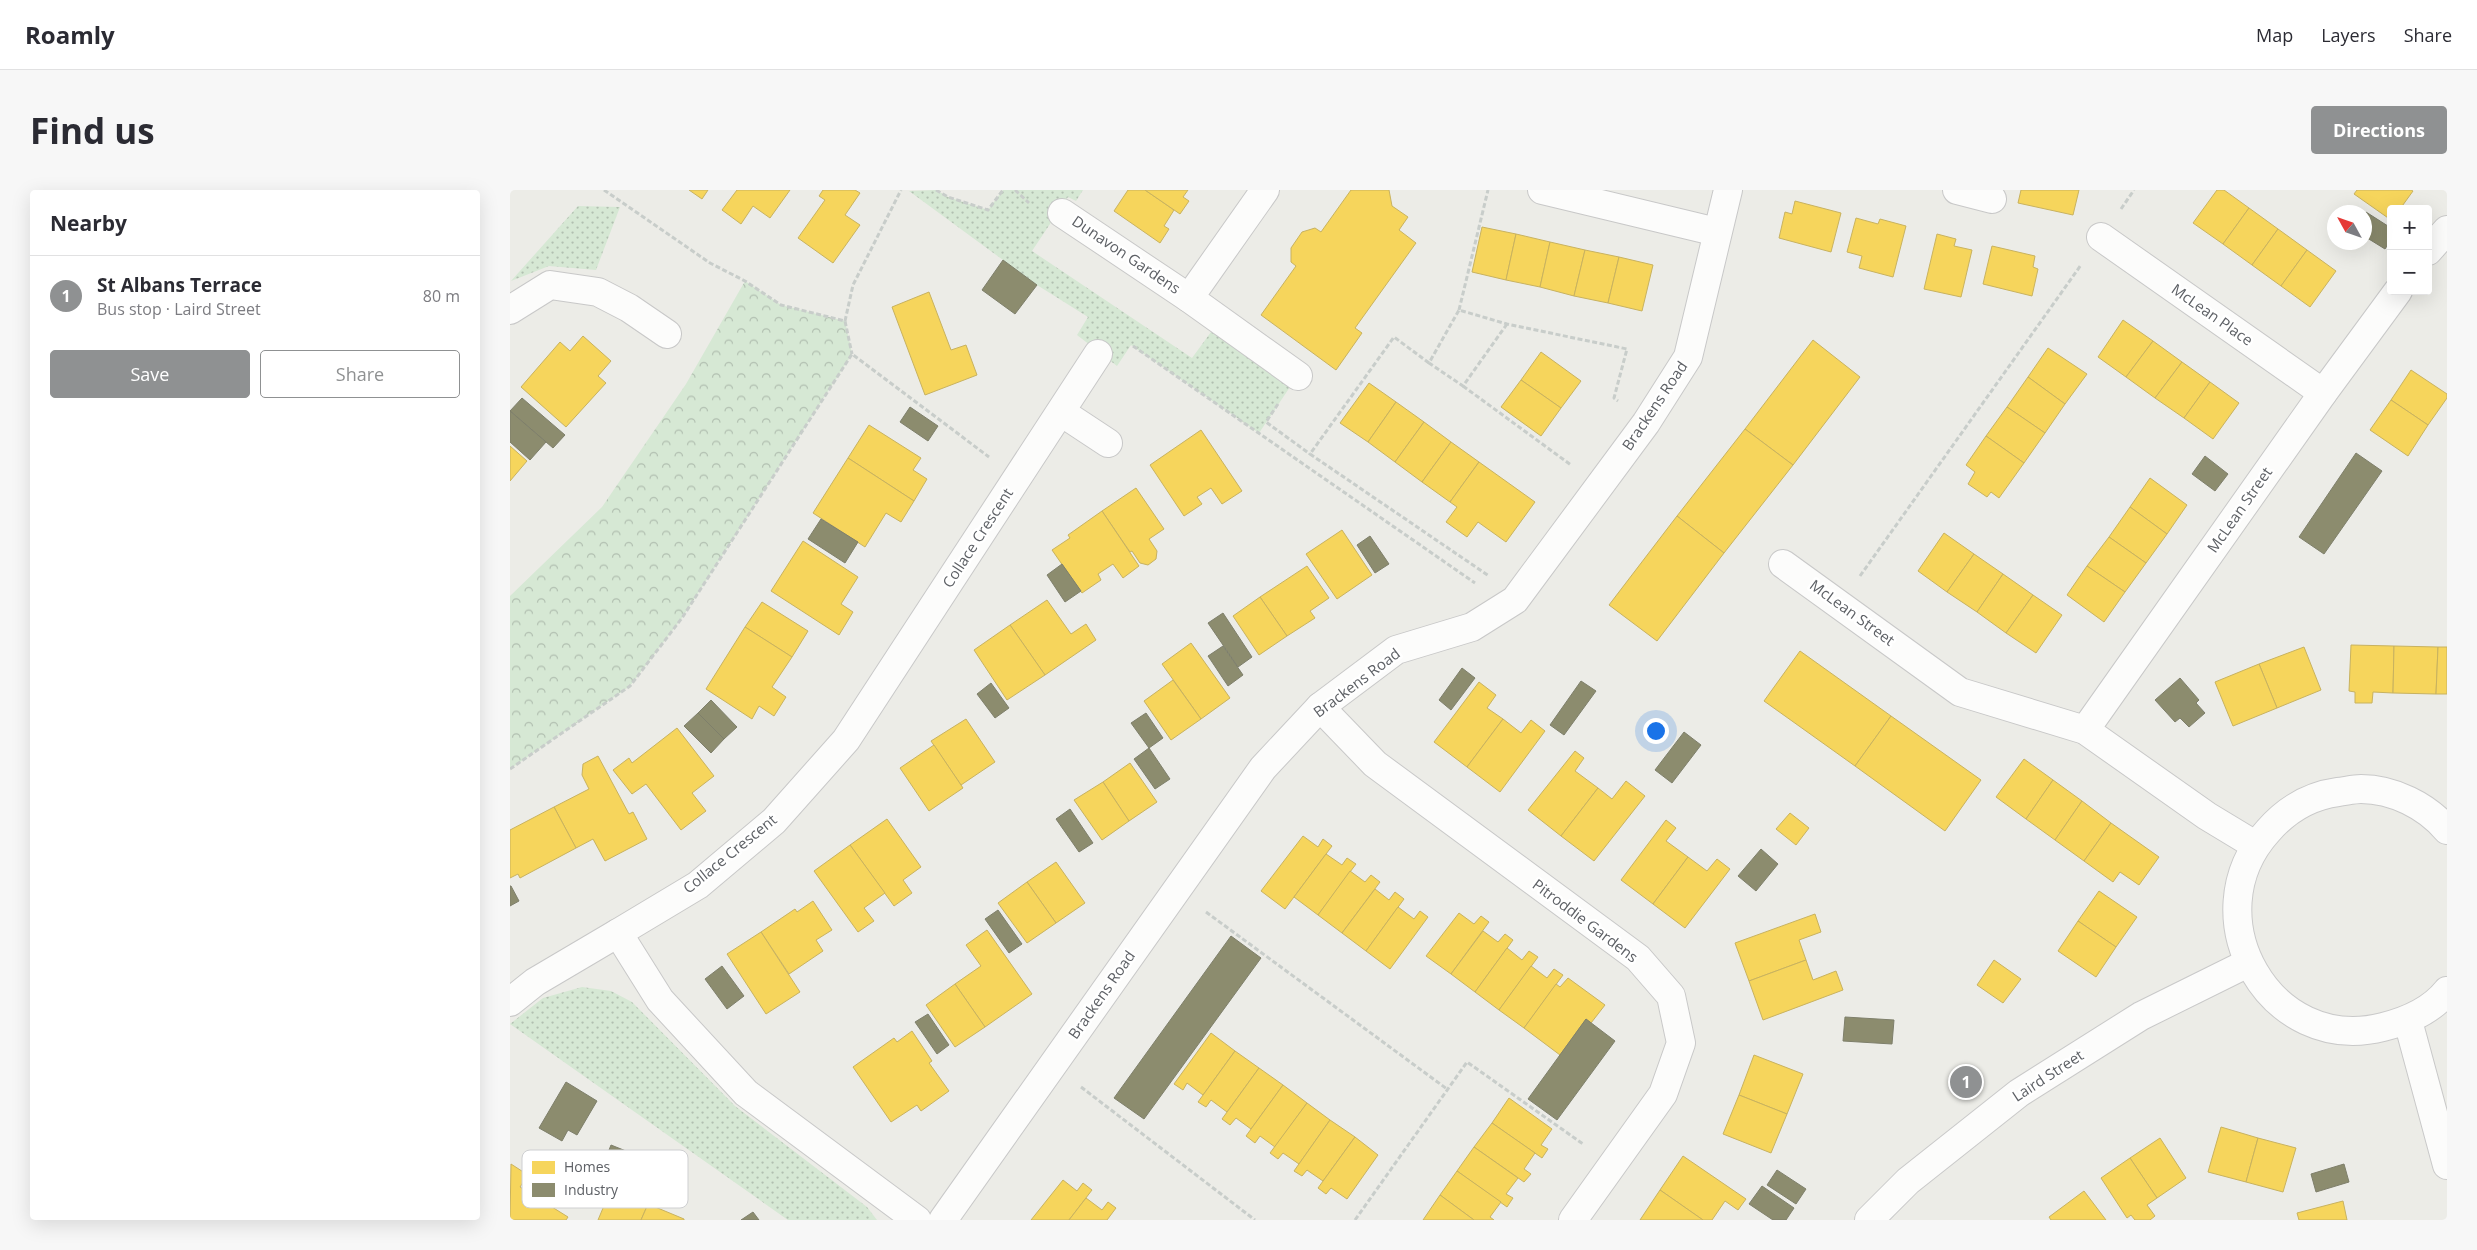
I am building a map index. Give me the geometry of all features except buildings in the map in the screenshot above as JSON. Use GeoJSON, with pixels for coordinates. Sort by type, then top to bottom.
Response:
{"type":"FeatureCollection","features":[{"type":"Feature","properties":{"kind":"street","name":"Dunavon Gardens"},"geometry":{"type":"LineString","coordinates":[[1189,298],[1265,190]]}},
{"type":"Feature","properties":{"kind":"street"},"geometry":{"type":"LineString","coordinates":[[1542,190],[1718,232]]}},
{"type":"Feature","properties":{"kind":"street","name":"Brackens Road"},"geometry":{"type":"LineString","coordinates":[[943,1220],[1263,768],[1320,707],[1396,650],[1472,627],[1515,600],[1646,423],[1688,357],[1728,190]]}},
{"type":"Feature","properties":{"kind":"street"},"geometry":{"type":"LineString","coordinates":[[1958,190],[1992,198]]}},
{"type":"Feature","properties":{"kind":"street","name":"Dunavon Gardens"},"geometry":{"type":"LineString","coordinates":[[1062,212],[1189,298],[1298,376]]}},
{"type":"Feature","properties":{"kind":"street"},"geometry":{"type":"LineString","coordinates":[[2429,250],[2447,230]]}},
{"type":"Feature","properties":{"kind":"street","name":"McLean Place"},"geometry":{"type":"LineString","coordinates":[[2101,237],[2323,393]]}},
{"type":"Feature","properties":{"kind":"street"},"geometry":{"type":"LineString","coordinates":[[510,310],[550,285],[598,292],[629,308],[667,334]]}},
{"type":"Feature","properties":{"kind":"street","name":"McLean Street"},"geometry":{"type":"LineString","coordinates":[[2085,730],[2323,393],[2395,295]]}},
{"type":"Feature","properties":{"kind":"street","name":"Collace Crescent"},"geometry":{"type":"LineString","coordinates":[[510,1002],[535,982],[698,885],[774,821],[846,740],[1098,354]]}},
{"type":"Feature","properties":{"kind":"street"},"geometry":{"type":"LineString","coordinates":[[1061,412],[1108,443]]}},
{"type":"Feature","properties":{"kind":"street","name":"McLean Street"},"geometry":{"type":"LineString","coordinates":[[1783,564],[1960,692],[2085,730],[2207,816],[2255,845]]}},
{"type":"Feature","properties":{"kind":"street","name":"Pitroddie Gardens"},"geometry":{"type":"LineString","coordinates":[[1320,707],[1375,764],[1638,958],[1671,996],[1681,1043],[1663,1094],[1573,1220]]}},
{"type":"Feature","properties":{"kind":"street"},"geometry":{"type":"LineString","coordinates":[[2447,830],[2437,818],[2401,796],[2361,789],[2320,795],[2283,814],[2255,845],[2239,883],[2237,924],[2248,963],[2267,992],[2281,1005],[2317,1025],[2339,1030],[2366,1032],[2408,1021],[2441,999],[2447,991]]}},
{"type":"Feature","properties":{"kind":"street"},"geometry":{"type":"LineString","coordinates":[[618,933],[660,1000],[746,1093],[917,1220]]}},
{"type":"Feature","properties":{"kind":"street","name":"Laird Street"},"geometry":{"type":"LineString","coordinates":[[1869,1220],[1908,1181],[2019,1093],[2141,1016],[2248,963]]}},
{"type":"Feature","properties":{"kind":"street"},"geometry":{"type":"LineString","coordinates":[[2408,1021],[2447,1165]]}},
{"type":"Feature","properties":{"kind":"path"},"geometry":{"type":"LineString","coordinates":[[604,190],[710,263],[746,282],[781,305],[845,321]]}},
{"type":"Feature","properties":{"kind":"path"},"geometry":{"type":"LineString","coordinates":[[901,190],[853,285],[845,321],[852,354],[1017,478]]}},
{"type":"Feature","properties":{"kind":"path"},"geometry":{"type":"LineString","coordinates":[[936,190],[948,197],[988,210],[1003,190]]}},
{"type":"Feature","properties":{"kind":"path"},"geometry":{"type":"LineString","coordinates":[[1429,363],[1458,310],[1488,190]]}},
{"type":"Feature","properties":{"kind":"path"},"geometry":{"type":"LineString","coordinates":[[1840,605],[2134,190]]}},
{"type":"Feature","properties":{"kind":"path"},"geometry":{"type":"LineString","coordinates":[[1458,310],[1507,324],[1627,349],[1614,398],[1646,423]]}},
{"type":"Feature","properties":{"kind":"path"},"geometry":{"type":"LineString","coordinates":[[1463,386],[1507,324]]}},
{"type":"Feature","properties":{"kind":"path"},"geometry":{"type":"LineString","coordinates":[[1310,454],[1394,337],[1599,486]]}},
{"type":"Feature","properties":{"kind":"path"},"geometry":{"type":"LineString","coordinates":[[1098,354],[1116,366],[1131,345],[1473,582],[1515,600]]}},
{"type":"Feature","properties":{"kind":"path"},"geometry":{"type":"LineString","coordinates":[[510,769],[630,686],[682,618],[852,354]]}},
{"type":"Feature","properties":{"kind":"path"},"geometry":{"type":"LineString","coordinates":[[1298,376],[1266,422],[1310,454],[1482,570],[1515,600]]}},
{"type":"Feature","properties":{"kind":"path"},"geometry":{"type":"LineString","coordinates":[[1176,890],[1447,1089]]}},
{"type":"Feature","properties":{"kind":"path"},"geometry":{"type":"LineString","coordinates":[[1355,1220],[1467,1062],[1612,1165]]}},
{"type":"Feature","properties":{"kind":"path"},"geometry":{"type":"LineString","coordinates":[[1053,1065],[1255,1220]]}},
{"type":"Feature","properties":{"kind":"green space"},"geometry":{"type":"Polygon","coordinates":[[[936,190],[948,197],[988,210],[1003,190],[1083,190],[1076,201],[1068,197],[1032,251],[1192,358],[1211,332],[1292,384],[1259,433],[1131,345],[1117,366],[1077,335],[1088,317],[1037,285],[909,191],[936,190]]]}},
{"type":"Feature","properties":{"kind":"green space"},"geometry":{"type":"Polygon","coordinates":[[[578,206],[620,207],[596,270],[549,266],[511,281],[578,206]]]}},
{"type":"Feature","properties":{"kind":"green space"},"geometry":{"type":"Polygon","coordinates":[[[745,281],[781,305],[845,321],[852,354],[682,618],[630,686],[510,769],[510,596],[602,507],[686,384],[745,281]]]}},
{"type":"Feature","properties":{"kind":"green space"},"geometry":{"type":"Polygon","coordinates":[[[582,987],[611,991],[632,1002],[735,1106],[867,1207],[877,1220],[788,1220],[510,1024],[543,998],[582,987]]]}},
{"type":"Feature","properties":{"kind":"place","name":"St Albans Terrace"},"geometry":{"type":"Point","coordinates":[1966,1082]}}]}
